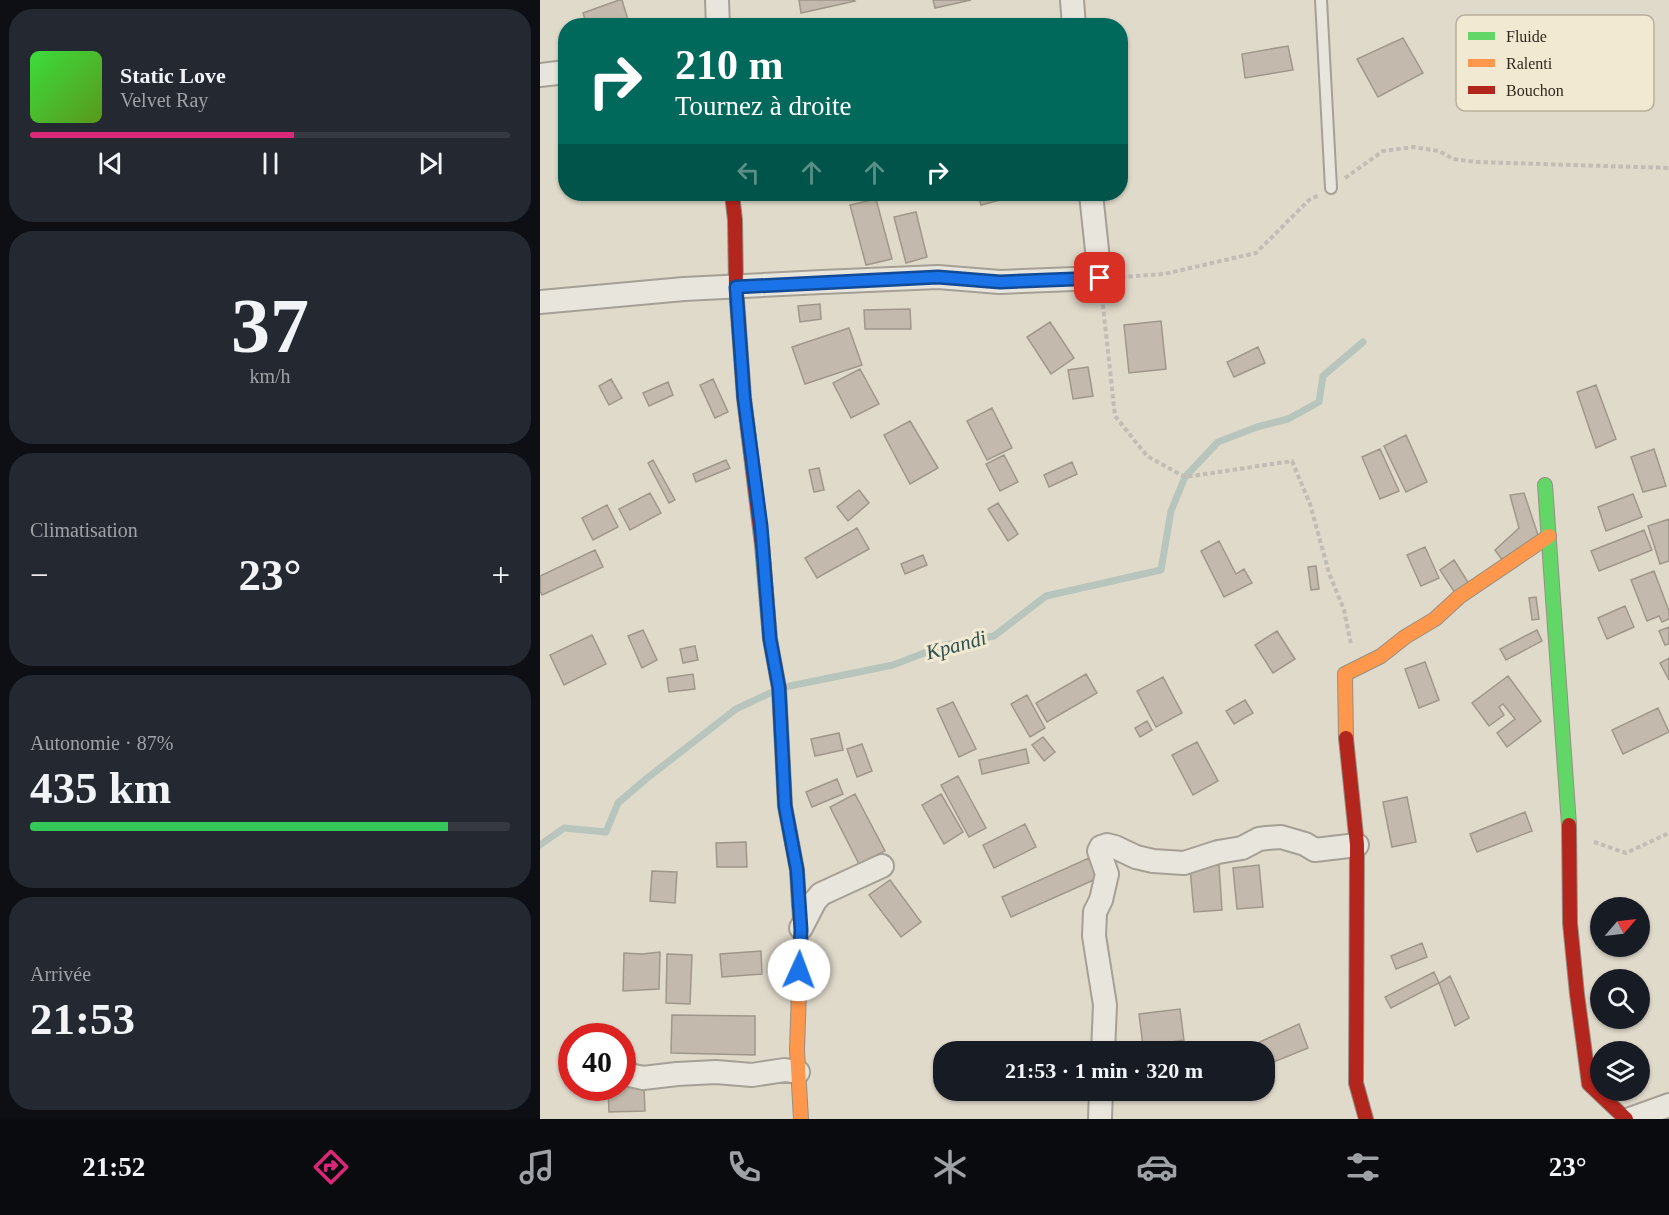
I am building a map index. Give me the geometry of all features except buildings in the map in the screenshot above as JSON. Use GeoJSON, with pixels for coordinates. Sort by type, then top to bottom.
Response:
{"type":"FeatureCollection","features":[{"type":"Feature","properties":{"kind":"street"},"geometry":{"type":"LineString","coordinates":[[717,0],[718,18]]}},
{"type":"Feature","properties":{"kind":"street"},"geometry":{"type":"LineString","coordinates":[[1072,0],[1073,18]]}},
{"type":"Feature","properties":{"kind":"street"},"geometry":{"type":"LineString","coordinates":[[540,75],[558,73]]}},
{"type":"Feature","properties":{"kind":"street"},"geometry":{"type":"LineString","coordinates":[[733,201],[744,398],[761,526],[770,639],[779,688],[785,806],[797,870],[801,930],[797,1050],[801,1119]]}},
{"type":"Feature","properties":{"kind":"street"},"geometry":{"type":"LineString","coordinates":[[540,302],[684,289],[938,277],[1000,282],[1100,278],[1092,201]]}},
{"type":"Feature","properties":{"kind":"street"},"geometry":{"type":"LineString","coordinates":[[1545,485],[1570,835],[1570,923],[1589,1084],[1628,1119],[1669,1105]]}},
{"type":"Feature","properties":{"kind":"street"},"geometry":{"type":"LineString","coordinates":[[1366,1119],[1356,1083],[1357,845],[1346,724],[1346,674],[1381,656],[1405,637],[1435,619],[1459,597],[1549,536]]}},
{"type":"Feature","properties":{"kind":"street"},"geometry":{"type":"LineString","coordinates":[[1103,1041],[1105,1005],[1094,936],[1095,912],[1101,900],[1107,874],[1099,851],[1101,847],[1107,845],[1115,847],[1136,857],[1153,861],[1184,863],[1218,852],[1242,848],[1259,839],[1267,838],[1281,837],[1305,844],[1315,850],[1357,845]]}},
{"type":"Feature","properties":{"kind":"street"},"geometry":{"type":"LineString","coordinates":[[801,930],[815,901],[821,894],[882,867]]}},
{"type":"Feature","properties":{"kind":"street"},"geometry":{"type":"LineString","coordinates":[[636,1076],[643,1078],[716,1072],[752,1075],[784,1070],[798,1072]]}},
{"type":"Feature","properties":{"kind":"street"},"geometry":{"type":"LineString","coordinates":[[1100,1119],[1101,1101]]}},
{"type":"Feature","properties":{"kind":"lane"},"geometry":{"type":"LineString","coordinates":[[1321,0],[1331,188]]}},
{"type":"Feature","properties":{"kind":"path"},"geometry":{"type":"LineString","coordinates":[[1356,668],[1344,610],[1329,573],[1310,504],[1292,461],[1185,477],[1147,456],[1115,416],[1100,278],[1164,273],[1256,253],[1309,200],[1331,188],[1383,151],[1413,147],[1439,151],[1453,159],[1476,162],[1669,168]]}},
{"type":"Feature","properties":{"kind":"path"},"geometry":{"type":"LineString","coordinates":[[1570,835],[1626,853],[1669,833]]}},
{"type":"Feature","properties":{"kind":"waterway","name":"Kpandi"},"geometry":{"type":"LineString","coordinates":[[785,687],[893,665],[945,645],[994,636],[1046,596],[1161,570],[1171,511],[1185,477],[1218,442],[1257,427],[1288,419],[1319,402],[1323,376],[1363,342]]}},
{"type":"Feature","properties":{"kind":"waterway","name":"Kpandi"},"geometry":{"type":"LineString","coordinates":[[540,845],[564,828],[606,832],[618,803],[646,779],[736,709],[770,693]]}},
{"type":"Feature","properties":{"kind":"traffic: fast"},"geometry":{"type":"LineString","coordinates":[[1545,485],[1569,825]]}},
{"type":"Feature","properties":{"kind":"traffic: fast"},"geometry":{"type":"LineString","coordinates":[[762,545],[770,639],[779,688],[785,806],[797,870],[799,904]]}},
{"type":"Feature","properties":{"kind":"traffic: slow"},"geometry":{"type":"LineString","coordinates":[[1346,738],[1345,674],[1381,656],[1405,637],[1435,619],[1459,597],[1549,536]]}},
{"type":"Feature","properties":{"kind":"traffic: slow"},"geometry":{"type":"LineString","coordinates":[[799,904],[801,930],[797,1050],[801,1119]]}},
{"type":"Feature","properties":{"kind":"traffic: jam"},"geometry":{"type":"LineString","coordinates":[[733,201],[744,398],[762,545]]}},
{"type":"Feature","properties":{"kind":"traffic: jam"},"geometry":{"type":"LineString","coordinates":[[1346,738],[1357,845],[1356,1083],[1366,1119]]}},
{"type":"Feature","properties":{"kind":"traffic: jam"},"geometry":{"type":"LineString","coordinates":[[1569,825],[1570,923],[1589,1084],[1626,1119]]}},
{"type":"Feature","properties":{"kind":"route"},"geometry":{"type":"LineString","coordinates":[[799,970],[801,930],[797,870],[785,806],[779,688],[770,639],[761,526],[744,398],[736,287],[938,277],[1000,282],[1100,278]]}}]}
